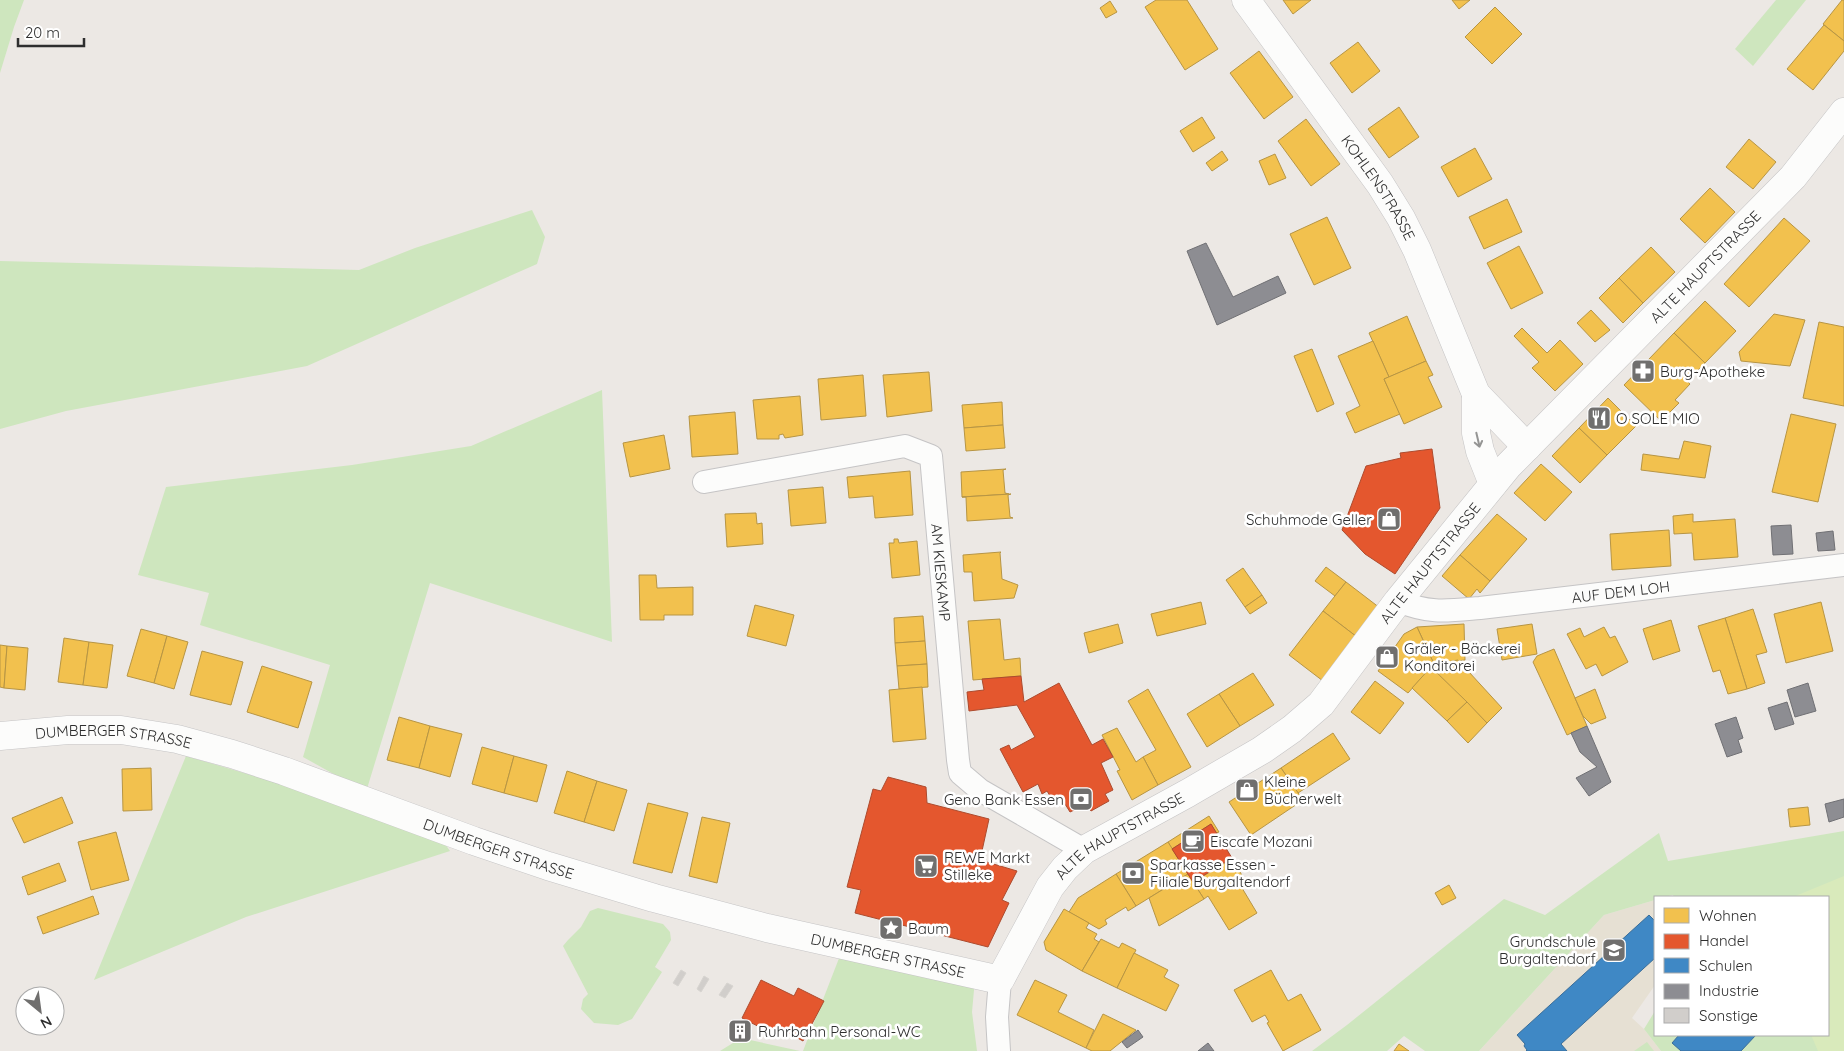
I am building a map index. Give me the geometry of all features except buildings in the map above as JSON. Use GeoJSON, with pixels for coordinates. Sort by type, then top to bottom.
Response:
{"type":"FeatureCollection","features":[{"type":"Feature","properties":{"kind":"main road","name":"KOHLENSTRASSE"},"geometry":{"type":"LineString","coordinates":[[1246,0],[1380,184],[1401,218],[1417,250],[1476,394],[1527,446]]}},
{"type":"Feature","properties":{"kind":"main road","name":"ALTE HAUPTSTRASSE"},"geometry":{"type":"LineString","coordinates":[[1000,980],[1050,887],[1065,868],[1084,850],[1201,786],[1262,750],[1292,729],[1321,704],[1398,601],[1493,484],[1527,446],[1700,274],[1793,177],[1844,112]]}},
{"type":"Feature","properties":{"kind":"main road","name":"KOHLENSTRASSE"},"geometry":{"type":"LineString","coordinates":[[1476,394],[1476,433],[1480,451],[1493,484]]}},
{"type":"Feature","properties":{"kind":"main road","name":"DUMBERGER STRASSE"},"geometry":{"type":"LineString","coordinates":[[0,736],[68,730],[121,730],[177,738],[284,771],[474,841],[548,866],[654,898],[753,925],[1000,980]]}},
{"type":"Feature","properties":{"kind":"street","name":"AM KIESKAMP"},"geometry":{"type":"LineString","coordinates":[[704,482],[905,446],[931,456],[960,773],[980,790],[1084,850]]}},
{"type":"Feature","properties":{"kind":"street","name":"AUF DEM LOH"},"geometry":{"type":"LineString","coordinates":[[1398,601],[1419,609],[1437,612],[1844,565]]}},
{"type":"Feature","properties":{"kind":"street"},"geometry":{"type":"LineString","coordinates":[[999,1051],[997,1017],[1000,980]]}},
{"type":"Feature","properties":{"kind":"shaded area","name":"Grundschule Burgaltendorf"},"geometry":{"type":"Polygon","coordinates":[[[1654,900],[1654,986],[1632,1018],[1644,1029],[1661,1051],[1479,1051],[1604,915],[1654,900]]]}},
{"type":"Feature","properties":{"kind":"green space"},"geometry":{"type":"Polygon","coordinates":[[[0,0],[24,0],[0,73],[0,0]]]}},
{"type":"Feature","properties":{"kind":"green space"},"geometry":{"type":"Polygon","coordinates":[[[1776,0],[1806,0],[1753,66],[1735,49],[1776,0]]]}},
{"type":"Feature","properties":{"kind":"green space"},"geometry":{"type":"Polygon","coordinates":[[[532,210],[545,237],[537,264],[307,366],[66,411],[0,429],[0,261],[359,270],[415,248],[532,210]]]}},
{"type":"Feature","properties":{"kind":"green space"},"geometry":{"type":"Polygon","coordinates":[[[602,390],[612,642],[430,583],[366,792],[303,757],[330,665],[200,625],[209,593],[138,575],[166,487],[352,465],[471,446],[602,390]]]}},
{"type":"Feature","properties":{"kind":"green space"},"geometry":{"type":"Polygon","coordinates":[[[186,756],[289,786],[445,844],[450,851],[246,917],[94,980],[186,756]]]}},
{"type":"Feature","properties":{"kind":"green space"},"geometry":{"type":"Polygon","coordinates":[[[1844,831],[1844,1051],[1661,1051],[1644,1029],[1654,1013],[1654,1036],[1829,1036],[1829,896],[1673,895],[1654,896],[1654,900],[1604,915],[1479,1051],[1425,1051],[1404,1036],[1387,1051],[1312,1051],[1504,899],[1545,915],[1659,833],[1668,861],[1844,831]]]}},
{"type":"Feature","properties":{"kind":"green space"},"geometry":{"type":"Polygon","coordinates":[[[1844,876],[1844,1051],[1818,1051],[1811,1036],[1829,1036],[1829,896],[1795,896],[1844,876]]]}},
{"type":"Feature","properties":{"kind":"green space"},"geometry":{"type":"Polygon","coordinates":[[[598,908],[663,924],[670,932],[671,940],[655,967],[662,972],[632,1019],[618,1025],[594,1023],[581,1009],[583,999],[588,994],[563,946],[581,927],[590,911],[598,908]]]}},
{"type":"Feature","properties":{"kind":"green space"},"geometry":{"type":"Polygon","coordinates":[[[843,948],[975,979],[972,1012],[977,1051],[803,1051],[843,948]]]}},
{"type":"Feature","properties":{"kind":"green space"},"geometry":{"type":"Polygon","coordinates":[[[741,1038],[800,1051],[720,1051],[741,1038]]]}},
{"type":"Feature","properties":{"kind":"green space"},"geometry":{"type":"Polygon","coordinates":[[[1647,1042],[1654,1051],[1634,1051],[1647,1042]]]}},
{"type":"Feature","properties":{"kind":"place","name":"Burg-Apotheke"},"geometry":{"type":"Point","coordinates":[1643,371]}},
{"type":"Feature","properties":{"kind":"place","name":"O SOLE MIO"},"geometry":{"type":"Point","coordinates":[1599,418]}},
{"type":"Feature","properties":{"kind":"place","name":"Schuhmode Geller"},"geometry":{"type":"Point","coordinates":[1389,519]}},
{"type":"Feature","properties":{"kind":"place","name":"Gräler - Bäckerei Konditorei"},"geometry":{"type":"Point","coordinates":[1387,657]}},
{"type":"Feature","properties":{"kind":"place","name":"Kleine Bücherwelt"},"geometry":{"type":"Point","coordinates":[1247,790]}},
{"type":"Feature","properties":{"kind":"place","name":"Geno Bank Essen"},"geometry":{"type":"Point","coordinates":[1081,799]}},
{"type":"Feature","properties":{"kind":"place","name":"Eiscafe Mozani"},"geometry":{"type":"Point","coordinates":[1193,841]}},
{"type":"Feature","properties":{"kind":"place","name":"REWE Markt Stilleke"},"geometry":{"type":"Point","coordinates":[926,866]}},
{"type":"Feature","properties":{"kind":"place","name":"Sparkasse Essen - Filiale Burgaltendorf"},"geometry":{"type":"Point","coordinates":[1133,873]}},
{"type":"Feature","properties":{"kind":"place","name":"Baum"},"geometry":{"type":"Point","coordinates":[891,928]}},
{"type":"Feature","properties":{"kind":"place","name":"Grundschule Burgaltendorf"},"geometry":{"type":"Point","coordinates":[1614,950]}},
{"type":"Feature","properties":{"kind":"place","name":"Ruhrbahn Personal-WC"},"geometry":{"type":"Point","coordinates":[740,1031]}}]}
